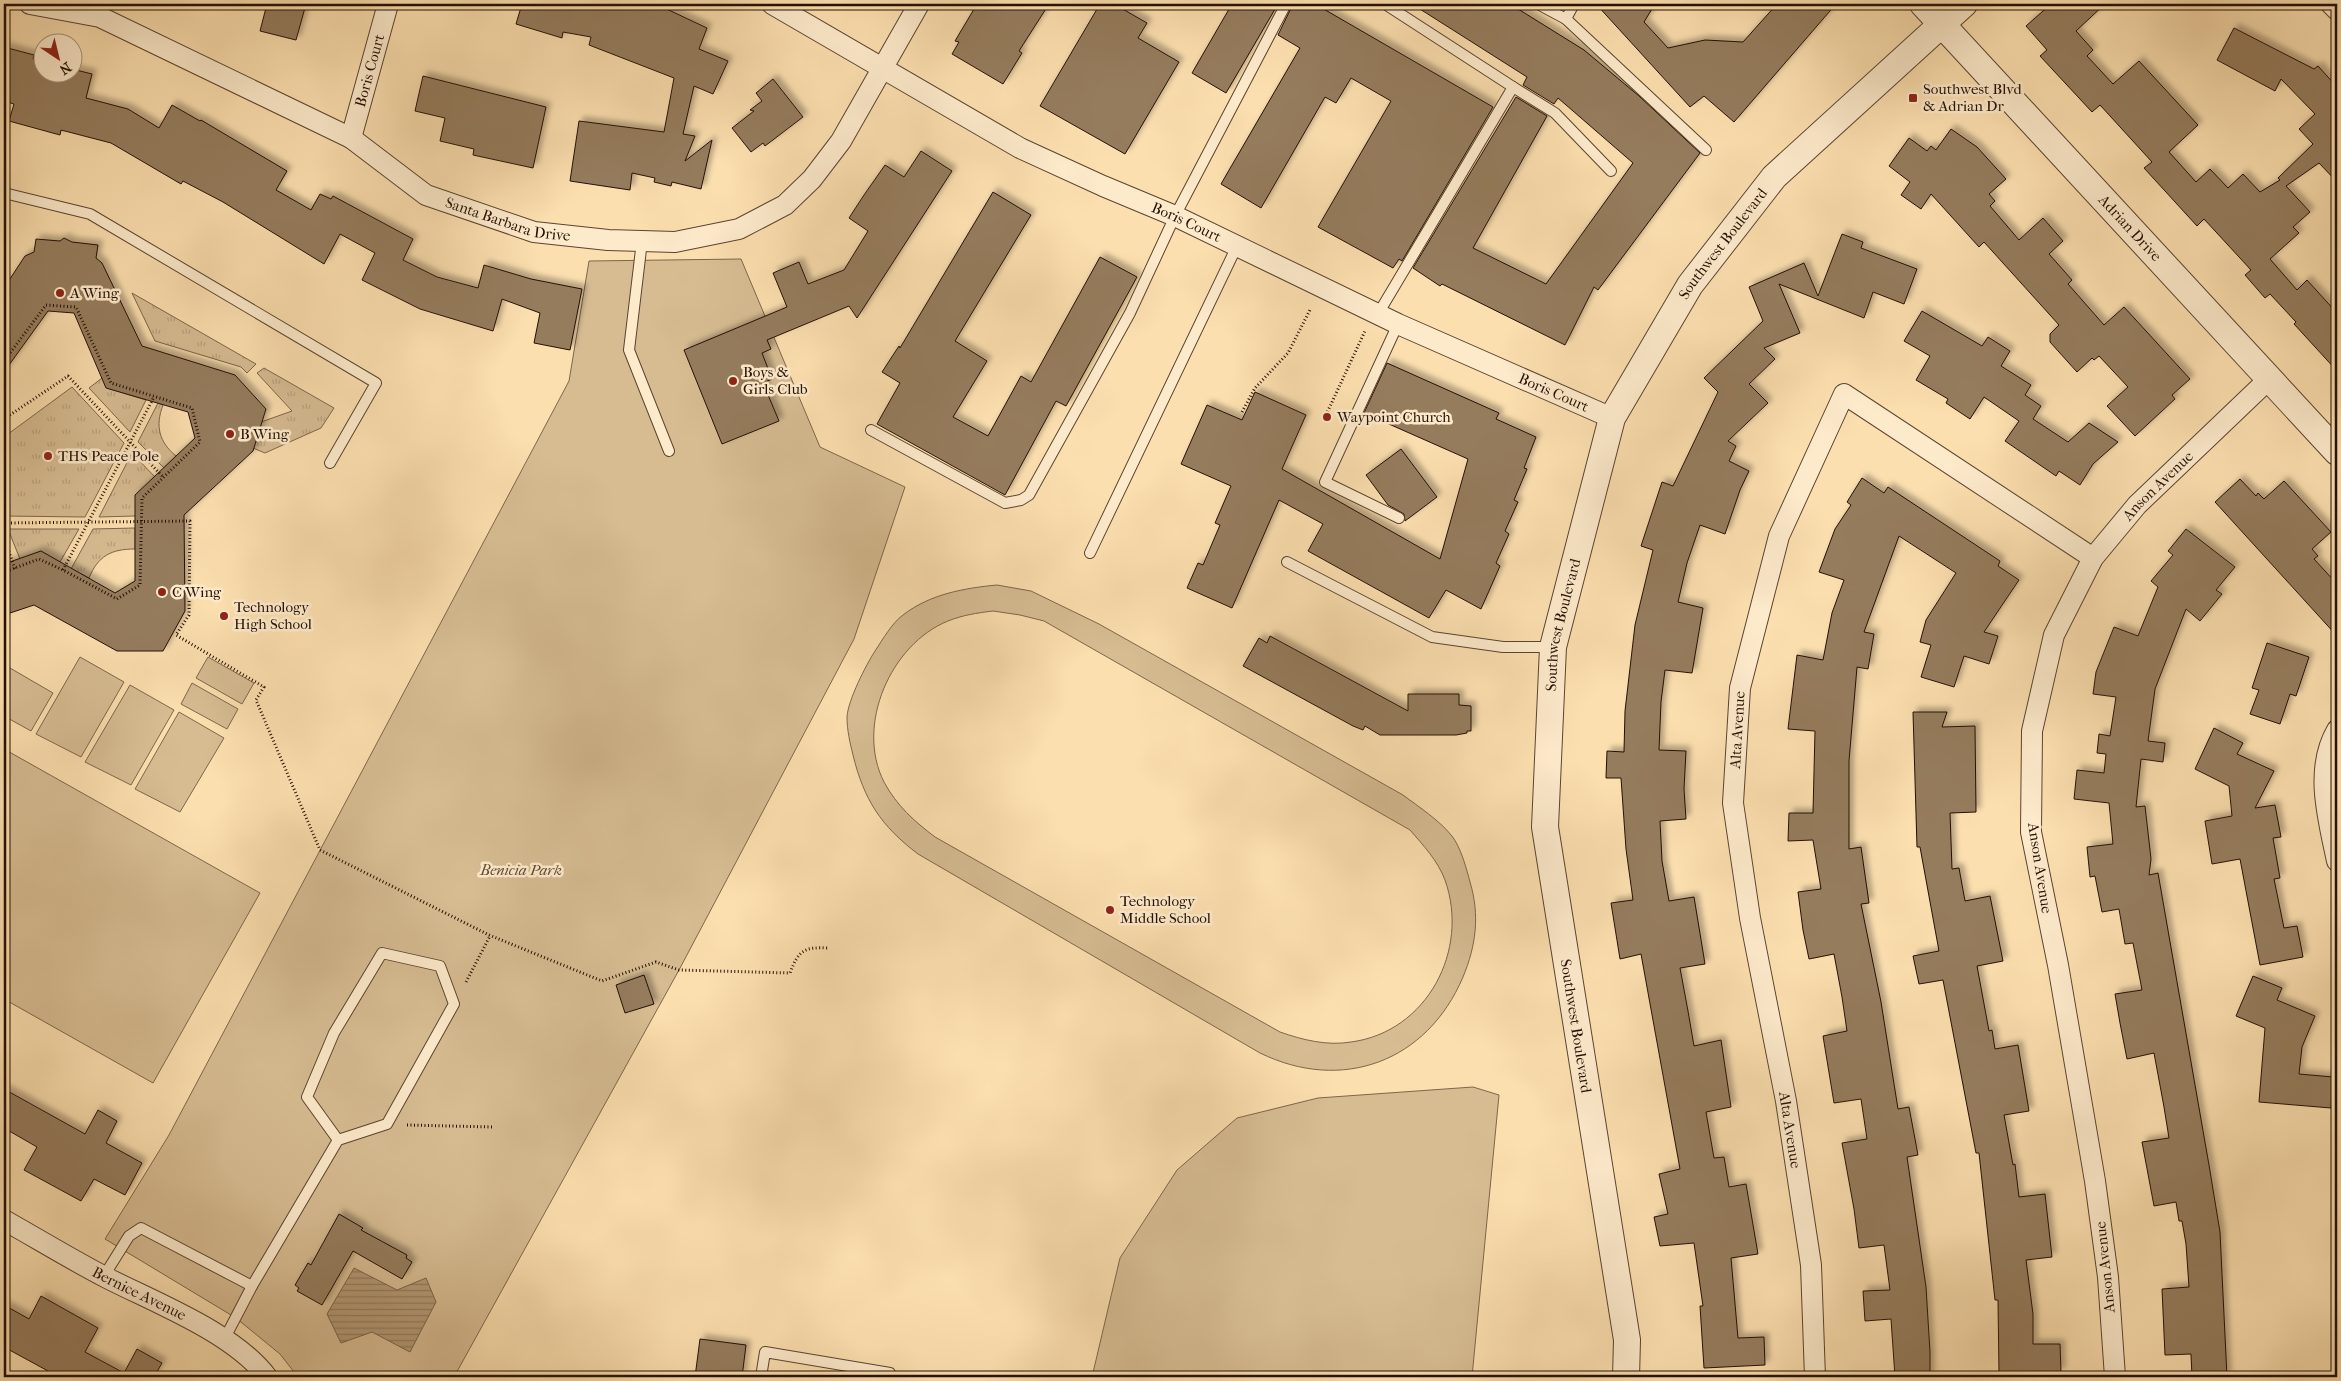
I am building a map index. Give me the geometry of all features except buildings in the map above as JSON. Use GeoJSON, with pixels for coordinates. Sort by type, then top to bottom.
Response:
{"type":"FeatureCollection","features":[{"type":"Feature","properties":{"kind":"street","name":"Santa Barbara Drive"},"geometry":{"type":"LineString","coordinates":[[30,4],[100,11],[351,138],[426,194],[534,232],[675,242],[739,229],[785,205],[812,179],[841,141],[919,4]]}},
{"type":"Feature","properties":{"kind":"street","name":"Boris Court"},"geometry":{"type":"LineString","coordinates":[[351,138],[388,4]]}},
{"type":"Feature","properties":{"kind":"street","name":"Boris Court"},"geometry":{"type":"LineString","coordinates":[[772,4],[1020,148],[1175,216],[1237,246],[1372,321],[1398,324],[1612,418]]}},
{"type":"Feature","properties":{"kind":"street","name":"Adrian Drive"},"geometry":{"type":"LineString","coordinates":[[1923,4],[2337,452]]}},
{"type":"Feature","properties":{"kind":"street","name":"Southwest Boulevard"},"geometry":{"type":"LineString","coordinates":[[1626,1377],[1627,1340],[1545,827],[1553,647],[1612,418],[1690,285],[1774,177],[1964,4]]}},
{"type":"Feature","properties":{"kind":"street"},"geometry":{"type":"LineString","coordinates":[[2331,4],[2337,10]]}},
{"type":"Feature","properties":{"kind":"street","name":"Anson Avenue"},"geometry":{"type":"LineString","coordinates":[[2115,1377],[2108,1277],[2095,1181],[2058,965],[2032,832],[2032,731],[2054,635],[2093,558],[2137,504],[2270,378]]}},
{"type":"Feature","properties":{"kind":"street","name":"Alta Avenue"},"geometry":{"type":"LineString","coordinates":[[1815,1377],[1809,1256],[1786,1101],[1750,918],[1733,803],[1740,688],[1780,536],[1844,394],[2093,558]]}},
{"type":"Feature","properties":{"kind":"street"},"geometry":{"type":"LineString","coordinates":[[2337,730],[2329,744],[2324,783],[2328,818],[2337,861]]}},
{"type":"Feature","properties":{"kind":"street","name":"Bernice Avenue"},"geometry":{"type":"LineString","coordinates":[[4,1220],[104,1276],[225,1338],[260,1368],[267,1377]]}},
{"type":"Feature","properties":{"kind":"lane"},"geometry":{"type":"LineString","coordinates":[[871,430],[1005,503],[1021,500],[1029,495],[1130,313],[1175,216],[1286,4]]}},
{"type":"Feature","properties":{"kind":"lane"},"geometry":{"type":"LineString","coordinates":[[1385,4],[1554,113],[1611,171]]}},
{"type":"Feature","properties":{"kind":"lane"},"geometry":{"type":"LineString","coordinates":[[1538,4],[1566,19],[1706,150]]}},
{"type":"Feature","properties":{"kind":"lane"},"geometry":{"type":"LineString","coordinates":[[1566,19],[1574,4]]}},
{"type":"Feature","properties":{"kind":"lane"},"geometry":{"type":"LineString","coordinates":[[1372,321],[1513,87]]}},
{"type":"Feature","properties":{"kind":"lane"},"geometry":{"type":"LineString","coordinates":[[4,193],[90,214],[376,382],[330,463]]}},
{"type":"Feature","properties":{"kind":"lane"},"geometry":{"type":"LineString","coordinates":[[642,241],[629,350],[669,451]]}},
{"type":"Feature","properties":{"kind":"lane"},"geometry":{"type":"LineString","coordinates":[[1090,553],[1237,246]]}},
{"type":"Feature","properties":{"kind":"lane"},"geometry":{"type":"LineString","coordinates":[[1398,324],[1325,482],[1398,518]]}},
{"type":"Feature","properties":{"kind":"lane"},"geometry":{"type":"LineString","coordinates":[[1287,562],[1432,637],[1503,647],[1553,647]]}},
{"type":"Feature","properties":{"kind":"lane"},"geometry":{"type":"LineString","coordinates":[[225,1338],[252,1286],[338,1140],[387,1124],[454,1004],[440,966],[382,953],[334,1033],[307,1097],[338,1140]]}},
{"type":"Feature","properties":{"kind":"lane"},"geometry":{"type":"LineString","coordinates":[[104,1276],[129,1236],[141,1228],[252,1286]]}},
{"type":"Feature","properties":{"kind":"lane"},"geometry":{"type":"LineString","coordinates":[[761,1377],[765,1352],[890,1373],[889,1377]]}},
{"type":"Feature","properties":{"kind":"path"},"geometry":{"type":"LineString","coordinates":[[4,361],[46,305],[76,307],[112,383],[192,408],[200,442],[142,498],[140,585],[117,599],[64,570],[39,560],[4,572]]}},
{"type":"Feature","properties":{"kind":"path"},"geometry":{"type":"LineString","coordinates":[[1242,412],[1255,388],[1288,353],[1312,305]]}},
{"type":"Feature","properties":{"kind":"path"},"geometry":{"type":"LineString","coordinates":[[1326,415],[1372,321]]}},
{"type":"Feature","properties":{"kind":"path"},"geometry":{"type":"LineString","coordinates":[[4,418],[68,376],[163,477]]}},
{"type":"Feature","properties":{"kind":"path"},"geometry":{"type":"LineString","coordinates":[[64,570],[154,397]]}},
{"type":"Feature","properties":{"kind":"path"},"geometry":{"type":"LineString","coordinates":[[4,523],[190,521],[188,615],[176,635],[264,687],[256,700],[320,850],[490,936],[602,981],[656,962],[679,970],[790,973],[796,957],[809,948],[829,948]]}},
{"type":"Feature","properties":{"kind":"path"},"geometry":{"type":"LineString","coordinates":[[4,538],[15,568]]}},
{"type":"Feature","properties":{"kind":"path"},"geometry":{"type":"LineString","coordinates":[[454,1004],[490,936]]}},
{"type":"Feature","properties":{"kind":"path"},"geometry":{"type":"LineString","coordinates":[[387,1124],[493,1127]]}},
{"type":"Feature","properties":{"kind":"green space","name":"Benicia Park"},"geometry":{"type":"Polygon","coordinates":[[[741,259],[820,447],[905,487],[854,639],[679,970],[454,1377],[298,1377],[280,1354],[236,1318],[105,1239],[169,1135],[569,381],[589,261],[741,259]]]}},
{"type":"Feature","properties":{"kind":"green space"},"geometry":{"type":"Polygon","coordinates":[[[132,293],[256,364],[247,373],[241,367],[155,341],[132,293]]]}},
{"type":"Feature","properties":{"kind":"green space"},"geometry":{"type":"Polygon","coordinates":[[[264,368],[334,408],[321,428],[265,453],[253,448],[261,422],[292,411],[257,373],[264,368]]]}},
{"type":"Feature","properties":{"kind":"green space"},"geometry":{"type":"Polygon","coordinates":[[[102,378],[107,388],[146,400],[130,432],[89,388],[102,378]]]}},
{"type":"Feature","properties":{"kind":"green space"},"geometry":{"type":"Polygon","coordinates":[[[72,387],[124,443],[85,517],[4,516],[4,437],[72,387]]]}},
{"type":"Feature","properties":{"kind":"green space"},"geometry":{"type":"Polygon","coordinates":[[[158,403],[163,405],[159,420],[162,439],[176,456],[164,468],[138,442],[158,403]]]}},
{"type":"Feature","properties":{"kind":"green space"},"geometry":{"type":"Polygon","coordinates":[[[132,453],[155,477],[135,516],[99,517],[132,453]]]}},
{"type":"Feature","properties":{"kind":"green space"},"geometry":{"type":"Polygon","coordinates":[[[135,528],[135,549],[119,550],[106,555],[97,564],[89,578],[71,569],[93,529],[135,528]]]}},
{"type":"Feature","properties":{"kind":"green space"},"geometry":{"type":"Polygon","coordinates":[[[8,529],[79,529],[60,562],[20,559],[8,529]]]}},
{"type":"Feature","properties":{"kind":"green space"},"geometry":{"type":"Polygon","coordinates":[[[997,585],[1031,591],[1099,624],[1403,795],[1447,830],[1458,846],[1463,858],[1473,894],[1476,918],[1474,942],[1463,977],[1447,1006],[1428,1030],[1405,1049],[1379,1062],[1351,1069],[1321,1070],[1291,1065],[1260,1053],[918,854],[894,833],[876,811],[857,771],[847,717],[851,701],[871,657],[899,618],[913,608],[936,597],[960,590],[997,585]],[[993,611],[970,614],[948,621],[928,632],[910,648],[895,667],[884,689],[876,712],[874,736],[876,760],[889,791],[913,819],[935,837],[1280,1032],[1315,1042],[1351,1042],[1378,1035],[1401,1022],[1421,1005],[1436,984],[1446,959],[1452,933],[1451,907],[1445,880],[1438,866],[1410,830],[1044,621],[993,611]]]}},
{"type":"Feature","properties":{"kind":"green space"},"geometry":{"type":"Polygon","coordinates":[[[80,657],[124,682],[81,757],[36,734],[80,657]]]}},
{"type":"Feature","properties":{"kind":"green space"},"geometry":{"type":"Polygon","coordinates":[[[208,657],[254,683],[242,704],[196,678],[208,657]]]}},
{"type":"Feature","properties":{"kind":"green space"},"geometry":{"type":"Polygon","coordinates":[[[10,668],[53,693],[31,731],[4,716],[4,678],[10,668]]]}},
{"type":"Feature","properties":{"kind":"green space"},"geometry":{"type":"Polygon","coordinates":[[[192,683],[238,709],[227,729],[181,704],[192,683]]]}},
{"type":"Feature","properties":{"kind":"green space"},"geometry":{"type":"Polygon","coordinates":[[[130,685],[174,710],[131,785],[85,762],[130,685]]]}},
{"type":"Feature","properties":{"kind":"green space"},"geometry":{"type":"Polygon","coordinates":[[[179,712],[224,738],[180,812],[135,789],[179,712]]]}},
{"type":"Feature","properties":{"kind":"green space"},"geometry":{"type":"Polygon","coordinates":[[[4,749],[260,893],[153,1083],[4,999],[4,749]]]}},
{"type":"Feature","properties":{"kind":"green space"},"geometry":{"type":"Polygon","coordinates":[[[1473,1087],[1499,1095],[1472,1377],[1092,1377],[1120,1258],[1177,1170],[1237,1118],[1318,1098],[1473,1087]]]}},
{"type":"Feature","properties":{"kind":"shaded area"},"geometry":{"type":"Polygon","coordinates":[[[354,1268],[397,1290],[426,1278],[436,1302],[410,1352],[372,1332],[341,1343],[327,1314],[354,1268]]]}},
{"type":"Feature","properties":{"kind":"place","name":"Southwest Blvd & Adrian Dr"},"geometry":{"type":"Point","coordinates":[1913,98]}},
{"type":"Feature","properties":{"kind":"place","name":"A Wing"},"geometry":{"type":"Point","coordinates":[60,293]}},
{"type":"Feature","properties":{"kind":"place","name":"Boys & Girls Club"},"geometry":{"type":"Point","coordinates":[733,381]}},
{"type":"Feature","properties":{"kind":"place","name":"Waypoint Church"},"geometry":{"type":"Point","coordinates":[1327,417]}},
{"type":"Feature","properties":{"kind":"place","name":"B Wing"},"geometry":{"type":"Point","coordinates":[230,434]}},
{"type":"Feature","properties":{"kind":"place","name":"THS Peace Pole"},"geometry":{"type":"Point","coordinates":[48,456]}},
{"type":"Feature","properties":{"kind":"place","name":"C Wing"},"geometry":{"type":"Point","coordinates":[162,592]}},
{"type":"Feature","properties":{"kind":"place","name":"Technology High School"},"geometry":{"type":"Point","coordinates":[224,616]}},
{"type":"Feature","properties":{"kind":"place","name":"Technology Middle School"},"geometry":{"type":"Point","coordinates":[1110,910]}}]}
